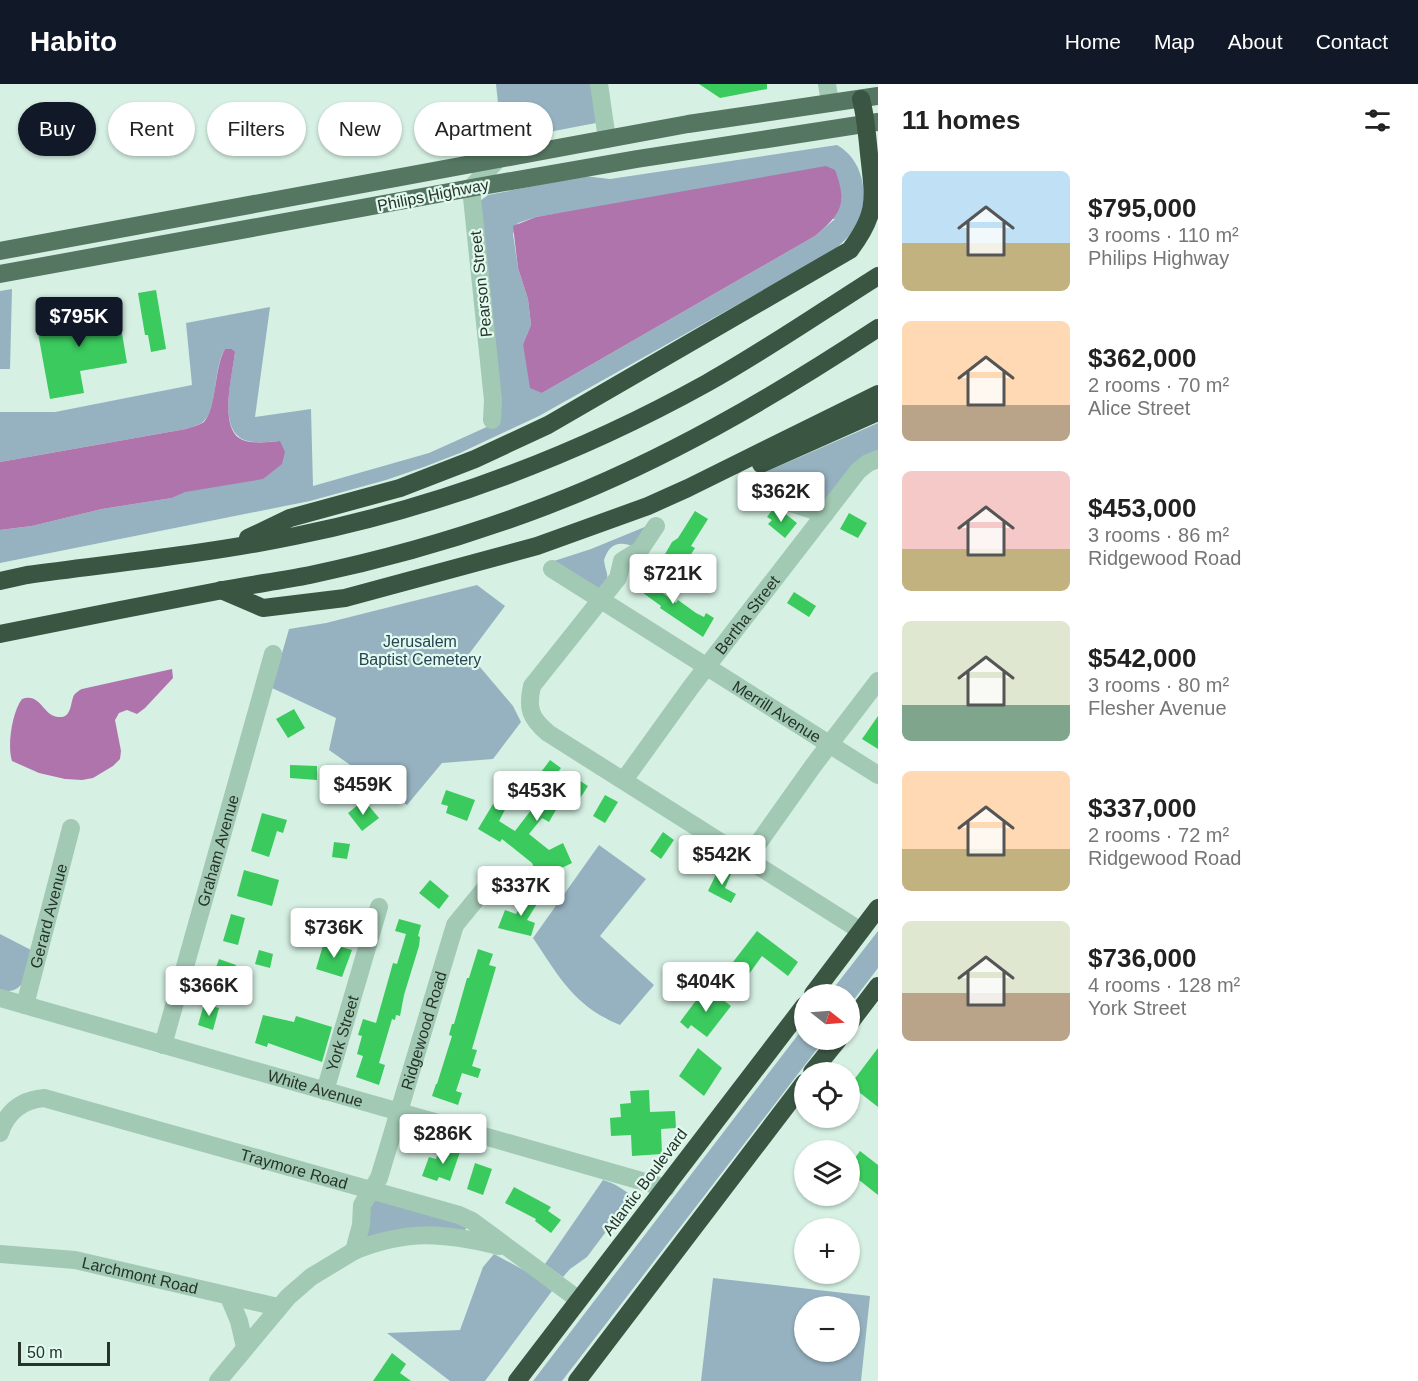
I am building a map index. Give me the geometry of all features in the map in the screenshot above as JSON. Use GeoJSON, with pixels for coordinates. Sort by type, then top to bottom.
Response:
{"type":"FeatureCollection","features":[{"type":"Feature","properties":{"kind":"highway"},"geometry":{"type":"LineString","coordinates":[[227,547],[290,518],[400,488],[511,443],[548,425],[827,266],[850,250],[864,235],[876,200],[874,126],[870,97]]}},
{"type":"Feature","properties":{"kind":"highway"},"geometry":{"type":"LineString","coordinates":[[874,160],[878,178]]}},
{"type":"Feature","properties":{"kind":"highway"},"geometry":{"type":"LineString","coordinates":[[0,581],[27,575],[295,536],[455,493],[570,450],[618,429],[744,362],[878,276]]}},
{"type":"Feature","properties":{"kind":"highway"},"geometry":{"type":"LineString","coordinates":[[0,634],[371,561],[498,523],[575,495],[751,409],[878,328]]}},
{"type":"Feature","properties":{"kind":"highway"},"geometry":{"type":"LineString","coordinates":[[221,590],[263,608],[345,598],[537,546],[648,506],[878,394]]}},
{"type":"Feature","properties":{"kind":"highway"},"geometry":{"type":"LineString","coordinates":[[688,488],[755,466],[878,412]]}},
{"type":"Feature","properties":{"kind":"highway"},"geometry":{"type":"LineString","coordinates":[[821,984],[878,908]]}},
{"type":"Feature","properties":{"kind":"highway"},"geometry":{"type":"LineString","coordinates":[[860,1010],[878,986]]}},
{"type":"Feature","properties":{"kind":"highway","name":"Atlantic Boulevard"},"geometry":{"type":"LineString","coordinates":[[517,1381],[794,1019]]}},
{"type":"Feature","properties":{"kind":"highway"},"geometry":{"type":"LineString","coordinates":[[820,1062],[829,1050]]}},
{"type":"Feature","properties":{"kind":"highway"},"geometry":{"type":"LineString","coordinates":[[577,1381],[794,1096]]}},
{"type":"Feature","properties":{"kind":"main road","name":"Philips Highway"},"geometry":{"type":"LineString","coordinates":[[0,250],[688,124],[870,97]]}},
{"type":"Feature","properties":{"kind":"main road","name":"Philips Highway"},"geometry":{"type":"LineString","coordinates":[[0,274],[637,159],[874,126]]}},
{"type":"Feature","properties":{"kind":"street"},"geometry":{"type":"LineString","coordinates":[[599,84],[608,139]]}},
{"type":"Feature","properties":{"kind":"street"},"geometry":{"type":"LineString","coordinates":[[827,84],[830,103]]}},
{"type":"Feature","properties":{"kind":"street"},"geometry":{"type":"LineString","coordinates":[[471,188],[498,159]]}},
{"type":"Feature","properties":{"kind":"street","name":"Pearson Street"},"geometry":{"type":"LineString","coordinates":[[471,188],[494,400],[492,420]]}},
{"type":"Feature","properties":{"kind":"street","name":"Bertha Street"},"geometry":{"type":"LineString","coordinates":[[624,780],[707,667],[858,471],[877,459]]}},
{"type":"Feature","properties":{"kind":"street"},"geometry":{"type":"LineString","coordinates":[[753,491],[825,514]]}},
{"type":"Feature","properties":{"kind":"street"},"geometry":{"type":"LineString","coordinates":[[656,526],[640,550],[622,561],[618,578],[532,686],[529,702],[532,714],[549,733],[861,931]]}},
{"type":"Feature","properties":{"kind":"street","name":"Merrill Avenue"},"geometry":{"type":"LineString","coordinates":[[552,569],[878,776]]}},
{"type":"Feature","properties":{"kind":"street","name":"Graham Avenue"},"geometry":{"type":"LineString","coordinates":[[163,1045],[273,654]]}},
{"type":"Feature","properties":{"kind":"street"},"geometry":{"type":"LineString","coordinates":[[747,859],[878,681]]}},
{"type":"Feature","properties":{"kind":"street","name":"Gerard Avenue"},"geometry":{"type":"LineString","coordinates":[[25,1005],[71,828]]}},
{"type":"Feature","properties":{"kind":"street","name":"Ridgewood Road"},"geometry":{"type":"LineString","coordinates":[[354,1251],[362,1225],[362,1205],[374,1190],[379,1178],[455,925],[487,886]]}},
{"type":"Feature","properties":{"kind":"street","name":"York Street"},"geometry":{"type":"LineString","coordinates":[[325,1091],[379,907]]}},
{"type":"Feature","properties":{"kind":"street","name":"White Avenue"},"geometry":{"type":"LineString","coordinates":[[0,998],[666,1188]]}},
{"type":"Feature","properties":{"kind":"street","name":"Traymore Road"},"geometry":{"type":"LineString","coordinates":[[0,1133],[3,1122],[10,1112],[32,1099],[44,1098],[374,1190],[472,1221],[579,1300]]}},
{"type":"Feature","properties":{"kind":"street"},"geometry":{"type":"LineString","coordinates":[[221,1380],[278,1307],[311,1277],[354,1251],[394,1238],[429,1235],[465,1238],[507,1247]]}},
{"type":"Feature","properties":{"kind":"street","name":"Larchmont Road"},"geometry":{"type":"LineString","coordinates":[[0,1254],[75,1260],[278,1307]]}},
{"type":"Feature","properties":{"kind":"street"},"geometry":{"type":"LineString","coordinates":[[229,1297],[239,1321],[245,1347]]}},
{"type":"Feature","properties":{"kind":"green space"},"geometry":{"type":"Polygon","coordinates":[[[496,84],[594,84],[596,123],[553,131],[553,102],[498,102],[496,84]]]}},
{"type":"Feature","properties":{"kind":"green space"},"geometry":{"type":"Polygon","coordinates":[[[837,145],[846,151],[858,167],[864,197],[860,217],[855,227],[833,251],[539,416],[460,453],[386,480],[310,501],[0,563],[0,530],[32,526],[102,509],[172,498],[280,441],[247,441],[238,436],[233,429],[228,409],[235,353],[232,349],[225,349],[221,357],[212,407],[200,424],[186,429],[0,462],[0,412],[55,412],[192,385],[186,323],[270,307],[255,417],[311,409],[313,486],[429,453],[500,421],[480,201],[488,195],[584,176],[610,179],[837,145]],[[561,213],[518,223],[513,234],[518,268],[528,299],[531,325],[523,344],[542,393],[815,236],[835,219],[561,213]]]}},
{"type":"Feature","properties":{"kind":"green space"},"geometry":{"type":"Polygon","coordinates":[[[12,289],[10,369],[0,369],[0,291],[12,289]]]}},
{"type":"Feature","properties":{"kind":"green space"},"geometry":{"type":"Polygon","coordinates":[[[878,423],[878,452],[823,509],[745,481],[878,423]]]}},
{"type":"Feature","properties":{"kind":"green space"},"geometry":{"type":"Polygon","coordinates":[[[652,524],[634,547],[619,544],[609,550],[604,560],[607,578],[600,589],[554,561],[591,549],[652,524]]]}},
{"type":"Feature","properties":{"kind":"green space","name":"Jerusalem Baptist Cemetery"},"geometry":{"type":"Polygon","coordinates":[[[477,585],[505,606],[469,654],[513,706],[521,722],[493,759],[442,763],[407,805],[329,750],[336,718],[272,688],[289,629],[326,623],[477,585]]]}},
{"type":"Feature","properties":{"kind":"green space"},"geometry":{"type":"Polygon","coordinates":[[[599,845],[646,879],[600,936],[654,985],[620,1025],[579,1000],[560,978],[533,938],[599,845]]]}},
{"type":"Feature","properties":{"kind":"green space"},"geometry":{"type":"Polygon","coordinates":[[[878,931],[878,968],[860,992],[860,984],[837,984],[878,931]]]}},
{"type":"Feature","properties":{"kind":"green space"},"geometry":{"type":"Polygon","coordinates":[[[0,934],[33,951],[27,974],[15,990],[0,990],[0,934]]]}},
{"type":"Feature","properties":{"kind":"green space"},"geometry":{"type":"Polygon","coordinates":[[[794,1040],[794,1050],[816,1050],[807,1062],[794,1062],[794,1079],[562,1381],[533,1381],[794,1040]]]}},
{"type":"Feature","properties":{"kind":"green space"},"geometry":{"type":"Polygon","coordinates":[[[603,1180],[626,1191],[632,1197],[587,1257],[563,1277],[545,1264],[603,1180]]]}},
{"type":"Feature","properties":{"kind":"green space"},"geometry":{"type":"Polygon","coordinates":[[[377,1199],[466,1226],[466,1229],[462,1232],[372,1239],[366,1236],[371,1203],[377,1199]]]}},
{"type":"Feature","properties":{"kind":"green space"},"geometry":{"type":"Polygon","coordinates":[[[494,1254],[529,1273],[552,1291],[485,1381],[450,1381],[387,1333],[460,1330],[483,1267],[494,1254]]]}},
{"type":"Feature","properties":{"kind":"green space"},"geometry":{"type":"Polygon","coordinates":[[[713,1278],[870,1296],[861,1381],[701,1381],[713,1278]]]}},
{"type":"Feature","properties":{"kind":"shaded area"},"geometry":{"type":"Polygon","coordinates":[[[826,166],[835,170],[839,182],[840,208],[831,221],[815,236],[542,393],[530,388],[523,344],[531,325],[528,299],[518,268],[513,226],[536,217],[826,166]]]}},
{"type":"Feature","properties":{"kind":"shaded area"},"geometry":{"type":"Polygon","coordinates":[[[225,349],[232,349],[235,352],[228,410],[233,431],[239,438],[248,442],[280,441],[285,452],[282,464],[263,479],[185,492],[172,498],[102,509],[32,526],[0,530],[0,462],[186,429],[204,422],[211,407],[221,357],[225,349]]]}},
{"type":"Feature","properties":{"kind":"shaded area"},"geometry":{"type":"Polygon","coordinates":[[[172,669],[173,678],[145,708],[137,714],[127,710],[119,713],[115,720],[121,751],[120,759],[93,778],[65,779],[39,773],[12,761],[11,729],[22,699],[38,701],[53,716],[63,717],[68,713],[74,695],[81,689],[172,669]]]}},
{"type":"Feature","properties":{"kind":"building"},"geometry":{"type":"Polygon","coordinates":[[[699,84],[767,84],[767,89],[720,98],[699,84]]]}},
{"type":"Feature","properties":{"kind":"building"},"geometry":{"type":"Polygon","coordinates":[[[156,290],[166,349],[151,352],[148,335],[145,335],[138,293],[156,290]]]}},
{"type":"Feature","properties":{"kind":"building"},"geometry":{"type":"Polygon","coordinates":[[[118,309],[127,363],[80,371],[84,393],[50,399],[36,322],[70,316],[69,313],[80,310],[84,315],[118,309]]]}},
{"type":"Feature","properties":{"kind":"building"},"geometry":{"type":"Polygon","coordinates":[[[773,509],[783,512],[797,523],[785,538],[768,524],[772,520],[767,517],[773,509]]]}},
{"type":"Feature","properties":{"kind":"building"},"geometry":{"type":"Polygon","coordinates":[[[695,511],[708,519],[691,546],[695,548],[679,573],[661,561],[695,511]]]}},
{"type":"Feature","properties":{"kind":"building"},"geometry":{"type":"Polygon","coordinates":[[[849,513],[867,523],[858,538],[840,529],[849,513]]]}},
{"type":"Feature","properties":{"kind":"building"},"geometry":{"type":"Polygon","coordinates":[[[640,569],[663,586],[660,591],[676,603],[678,600],[704,617],[706,613],[714,618],[703,637],[660,608],[661,606],[639,590],[643,585],[634,578],[640,569]]]}},
{"type":"Feature","properties":{"kind":"building"},"geometry":{"type":"Polygon","coordinates":[[[794,592],[816,606],[809,617],[787,603],[794,592]]]}},
{"type":"Feature","properties":{"kind":"building"},"geometry":{"type":"Polygon","coordinates":[[[294,709],[305,728],[288,738],[276,719],[294,709]]]}},
{"type":"Feature","properties":{"kind":"building"},"geometry":{"type":"Polygon","coordinates":[[[878,716],[878,749],[862,739],[878,716]]]}},
{"type":"Feature","properties":{"kind":"building"},"geometry":{"type":"Polygon","coordinates":[[[550,760],[561,768],[554,777],[571,789],[577,779],[588,786],[573,809],[561,801],[549,822],[542,818],[529,834],[549,850],[563,843],[572,863],[539,879],[532,863],[502,839],[500,842],[478,829],[496,799],[507,806],[499,821],[515,831],[541,795],[530,787],[550,760]]]}},
{"type":"Feature","properties":{"kind":"building"},"geometry":{"type":"Polygon","coordinates":[[[290,765],[317,766],[317,780],[290,778],[290,765]]]}},
{"type":"Feature","properties":{"kind":"building"},"geometry":{"type":"Polygon","coordinates":[[[446,790],[475,800],[467,821],[446,813],[448,806],[441,804],[446,790]]]}},
{"type":"Feature","properties":{"kind":"building"},"geometry":{"type":"Polygon","coordinates":[[[605,795],[618,802],[605,823],[593,816],[605,795]]]}},
{"type":"Feature","properties":{"kind":"building"},"geometry":{"type":"Polygon","coordinates":[[[364,800],[379,818],[362,831],[348,813],[364,800]]]}},
{"type":"Feature","properties":{"kind":"building"},"geometry":{"type":"Polygon","coordinates":[[[262,813],[287,820],[283,833],[277,831],[269,857],[251,851],[262,813]]]}},
{"type":"Feature","properties":{"kind":"building"},"geometry":{"type":"Polygon","coordinates":[[[663,832],[674,840],[661,859],[650,851],[663,832]]]}},
{"type":"Feature","properties":{"kind":"building"},"geometry":{"type":"Polygon","coordinates":[[[334,842],[350,844],[347,859],[332,857],[334,842]]]}},
{"type":"Feature","properties":{"kind":"building"},"geometry":{"type":"Polygon","coordinates":[[[692,850],[703,859],[690,874],[680,866],[692,850]]]}},
{"type":"Feature","properties":{"kind":"building"},"geometry":{"type":"Polygon","coordinates":[[[719,868],[731,874],[725,888],[736,894],[731,903],[708,891],[719,868]]]}},
{"type":"Feature","properties":{"kind":"building"},"geometry":{"type":"Polygon","coordinates":[[[244,870],[279,880],[272,906],[237,896],[244,870]]]}},
{"type":"Feature","properties":{"kind":"building"},"geometry":{"type":"Polygon","coordinates":[[[430,880],[449,896],[439,909],[419,893],[430,880]]]}},
{"type":"Feature","properties":{"kind":"building"},"geometry":{"type":"Polygon","coordinates":[[[529,892],[540,899],[527,920],[535,923],[531,936],[498,928],[505,910],[516,914],[529,892]]]}},
{"type":"Feature","properties":{"kind":"building"},"geometry":{"type":"Polygon","coordinates":[[[231,914],[245,918],[238,945],[223,941],[231,914]]]}},
{"type":"Feature","properties":{"kind":"building"},"geometry":{"type":"Polygon","coordinates":[[[399,919],[421,925],[418,936],[420,937],[419,946],[400,1016],[396,1015],[395,1020],[392,1019],[379,1063],[385,1065],[379,1085],[356,1077],[363,1056],[357,1054],[362,1036],[358,1035],[363,1019],[376,1023],[393,963],[397,964],[406,934],[395,931],[399,919]]]}},
{"type":"Feature","properties":{"kind":"building"},"geometry":{"type":"Polygon","coordinates":[[[757,931],[798,962],[788,976],[762,956],[749,974],[733,962],[757,931]]]}},
{"type":"Feature","properties":{"kind":"building"},"geometry":{"type":"Polygon","coordinates":[[[324,942],[352,950],[342,977],[316,969],[324,942]]]}},
{"type":"Feature","properties":{"kind":"building"},"geometry":{"type":"Polygon","coordinates":[[[478,949],[493,954],[489,965],[496,967],[472,1049],[477,1050],[472,1066],[481,1069],[478,1078],[462,1073],[456,1091],[462,1093],[458,1105],[432,1096],[452,1036],[449,1035],[452,1024],[454,1024],[478,949]]]}},
{"type":"Feature","properties":{"kind":"building"},"geometry":{"type":"Polygon","coordinates":[[[259,950],[273,954],[270,968],[255,964],[259,950]]]}},
{"type":"Feature","properties":{"kind":"building"},"geometry":{"type":"Polygon","coordinates":[[[219,959],[236,965],[229,985],[212,979],[219,959]]]}},
{"type":"Feature","properties":{"kind":"building"},"geometry":{"type":"Polygon","coordinates":[[[706,987],[731,1006],[707,1037],[691,1025],[688,1029],[680,1022],[706,987]]]}},
{"type":"Feature","properties":{"kind":"building"},"geometry":{"type":"Polygon","coordinates":[[[204,1004],[219,1008],[213,1030],[198,1025],[204,1004]]]}},
{"type":"Feature","properties":{"kind":"building"},"geometry":{"type":"Polygon","coordinates":[[[263,1015],[294,1022],[296,1016],[332,1027],[322,1062],[268,1043],[267,1047],[255,1043],[263,1015]]]}},
{"type":"Feature","properties":{"kind":"building"},"geometry":{"type":"Polygon","coordinates":[[[698,1048],[722,1068],[704,1096],[679,1076],[698,1048]]]}},
{"type":"Feature","properties":{"kind":"building"},"geometry":{"type":"Polygon","coordinates":[[[878,1048],[878,1107],[860,1093],[860,1072],[878,1048]]]}},
{"type":"Feature","properties":{"kind":"building"},"geometry":{"type":"Polygon","coordinates":[[[649,1090],[650,1112],[675,1111],[676,1128],[661,1129],[662,1154],[632,1156],[631,1135],[611,1136],[610,1118],[621,1117],[620,1104],[631,1103],[630,1091],[649,1090]]]}},
{"type":"Feature","properties":{"kind":"building"},"geometry":{"type":"Polygon","coordinates":[[[451,1142],[462,1146],[450,1181],[439,1177],[437,1181],[422,1176],[429,1157],[436,1159],[437,1156],[445,1159],[451,1142]]]}},
{"type":"Feature","properties":{"kind":"building"},"geometry":{"type":"Polygon","coordinates":[[[860,1151],[878,1165],[878,1195],[860,1181],[860,1151]]]}},
{"type":"Feature","properties":{"kind":"building"},"geometry":{"type":"Polygon","coordinates":[[[475,1163],[492,1169],[483,1195],[467,1189],[475,1163]]]}},
{"type":"Feature","properties":{"kind":"building"},"geometry":{"type":"Polygon","coordinates":[[[514,1187],[551,1207],[548,1211],[561,1220],[551,1233],[535,1221],[536,1219],[505,1203],[514,1187]]]}},
{"type":"Feature","properties":{"kind":"building"},"geometry":{"type":"Polygon","coordinates":[[[392,1353],[406,1364],[400,1373],[411,1381],[373,1381],[392,1353]]]}}]}
